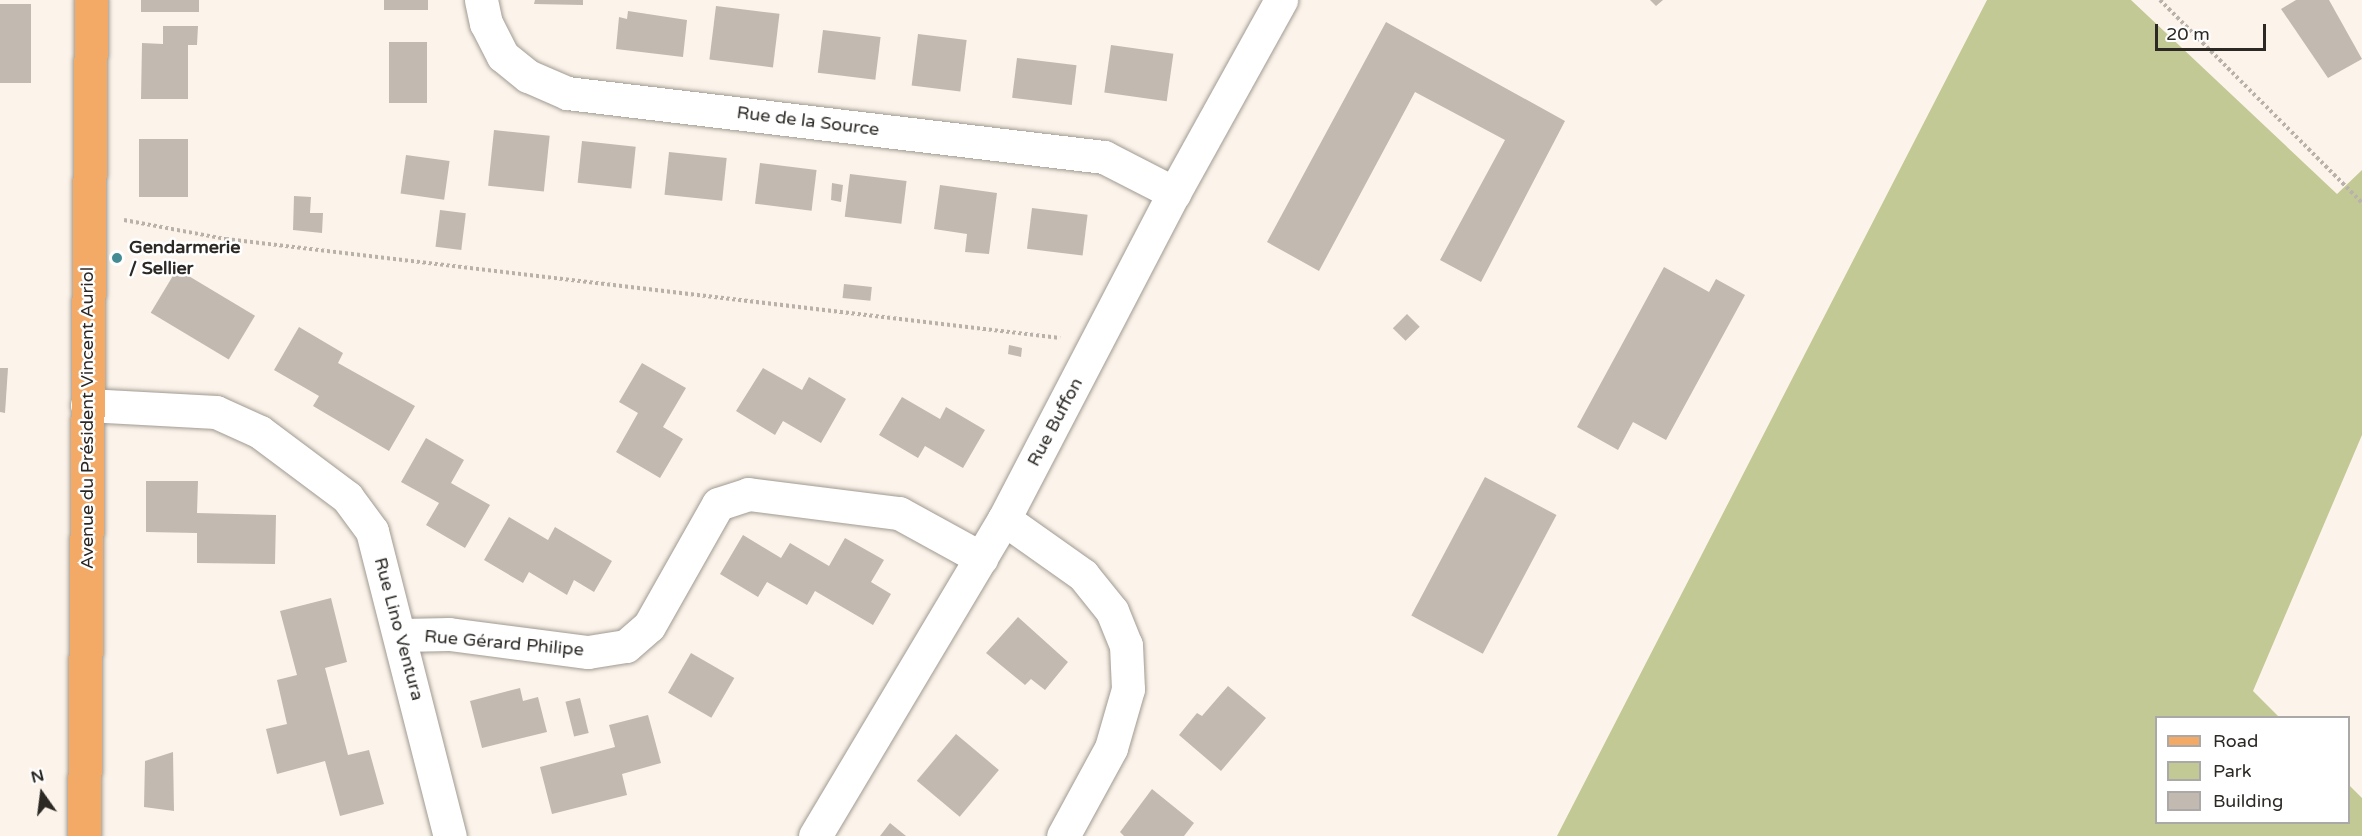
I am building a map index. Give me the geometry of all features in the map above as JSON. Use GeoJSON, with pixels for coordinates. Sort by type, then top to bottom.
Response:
{"type":"FeatureCollection","features":[{"type":"Feature","properties":{"kind":"main road","name":"Avenue du Président Vincent Auriol"},"geometry":{"type":"LineString","coordinates":[[84,836],[92,0]]}},
{"type":"Feature","properties":{"kind":"street","name":"Rue de la Source"},"geometry":{"type":"LineString","coordinates":[[481,0],[486,23],[504,56],[528,76],[567,93],[1104,157],[1174,193]]}},
{"type":"Feature","properties":{"kind":"street","name":"Rue Buffon"},"geometry":{"type":"LineString","coordinates":[[815,836],[1004,519],[1174,193],[1281,0]]}},
{"type":"Feature","properties":{"kind":"street","name":"Rue Lino Ventura"},"geometry":{"type":"LineString","coordinates":[[87,405],[216,412],[260,432],[347,497],[372,531],[402,635],[450,836]]}},
{"type":"Feature","properties":{"kind":"street","name":"Rue Gérard Philipe"},"geometry":{"type":"LineString","coordinates":[[402,635],[449,634],[588,652],[626,645],[649,626],[718,504],[748,494],[899,513],[981,558]]}},
{"type":"Feature","properties":{"kind":"street"},"geometry":{"type":"LineString","coordinates":[[1004,519],[1083,575],[1112,611],[1126,645],[1128,689],[1111,747],[1063,836]]}},
{"type":"Feature","properties":{"kind":"path"},"geometry":{"type":"LineString","coordinates":[[2160,0],[2362,203]]}},
{"type":"Feature","properties":{"kind":"path"},"geometry":{"type":"LineString","coordinates":[[89,214],[226,239],[1096,342]]}},
{"type":"Feature","properties":{"kind":"green space"},"geometry":{"type":"Polygon","coordinates":[[[1987,0],[2131,0],[2337,194],[2362,170],[2362,435],[2253,691],[2278,716],[2155,716],[2155,824],[2350,824],[2350,786],[2362,798],[2362,836],[1557,836],[1987,0]]]}},
{"type":"Feature","properties":{"kind":"building"},"geometry":{"type":"Polygon","coordinates":[[[141,0],[199,0],[199,12],[141,12],[141,0]]]}},
{"type":"Feature","properties":{"kind":"building"},"geometry":{"type":"Polygon","coordinates":[[[384,0],[428,0],[428,10],[384,10],[384,0]]]}},
{"type":"Feature","properties":{"kind":"building"},"geometry":{"type":"Polygon","coordinates":[[[535,0],[583,0],[583,5],[534,4],[535,0]]]}},
{"type":"Feature","properties":{"kind":"building"},"geometry":{"type":"Polygon","coordinates":[[[1650,0],[1663,0],[1656,6],[1650,0]]]}},
{"type":"Feature","properties":{"kind":"building"},"geometry":{"type":"Polygon","coordinates":[[[2296,0],[2329,0],[2362,59],[2328,78],[2281,9],[2296,0]]]}},
{"type":"Feature","properties":{"kind":"building"},"geometry":{"type":"Polygon","coordinates":[[[0,4],[31,4],[31,83],[0,83],[0,4]]]}},
{"type":"Feature","properties":{"kind":"building"},"geometry":{"type":"Polygon","coordinates":[[[716,6],[780,14],[773,67],[709,60],[716,6]]]}},
{"type":"Feature","properties":{"kind":"building"},"geometry":{"type":"Polygon","coordinates":[[[628,11],[687,20],[683,57],[616,49],[619,17],[627,19],[628,11]]]}},
{"type":"Feature","properties":{"kind":"building"},"geometry":{"type":"Polygon","coordinates":[[[1386,22],[1565,121],[1481,282],[1440,260],[1505,140],[1415,92],[1319,271],[1267,242],[1386,22]]]}},
{"type":"Feature","properties":{"kind":"building"},"geometry":{"type":"Polygon","coordinates":[[[163,26],[198,26],[197,45],[188,45],[188,99],[141,99],[142,43],[163,44],[163,26]]]}},
{"type":"Feature","properties":{"kind":"building"},"geometry":{"type":"Polygon","coordinates":[[[823,30],[881,37],[875,80],[818,73],[823,30]]]}},
{"type":"Feature","properties":{"kind":"building"},"geometry":{"type":"Polygon","coordinates":[[[918,34],[967,40],[960,92],[912,86],[918,34]]]}},
{"type":"Feature","properties":{"kind":"building"},"geometry":{"type":"Polygon","coordinates":[[[389,42],[427,42],[427,103],[389,103],[389,42]]]}},
{"type":"Feature","properties":{"kind":"building"},"geometry":{"type":"Polygon","coordinates":[[[1111,45],[1173,54],[1167,101],[1104,93],[1111,45]]]}},
{"type":"Feature","properties":{"kind":"building"},"geometry":{"type":"Polygon","coordinates":[[[1017,58],[1077,65],[1072,105],[1012,98],[1017,58]]]}},
{"type":"Feature","properties":{"kind":"building"},"geometry":{"type":"Polygon","coordinates":[[[494,130],[550,136],[544,192],[488,186],[494,130]]]}},
{"type":"Feature","properties":{"kind":"building"},"geometry":{"type":"Polygon","coordinates":[[[139,139],[188,139],[188,197],[139,197],[139,139]]]}},
{"type":"Feature","properties":{"kind":"building"},"geometry":{"type":"Polygon","coordinates":[[[582,141],[636,147],[631,188],[578,183],[582,141]]]}},
{"type":"Feature","properties":{"kind":"building"},"geometry":{"type":"Polygon","coordinates":[[[669,152],[727,158],[722,201],[665,195],[669,152]]]}},
{"type":"Feature","properties":{"kind":"building"},"geometry":{"type":"Polygon","coordinates":[[[406,155],[450,161],[444,200],[401,194],[406,155]]]}},
{"type":"Feature","properties":{"kind":"building"},"geometry":{"type":"Polygon","coordinates":[[[760,163],[817,170],[812,211],[755,204],[760,163]]]}},
{"type":"Feature","properties":{"kind":"building"},"geometry":{"type":"Polygon","coordinates":[[[850,174],[907,181],[901,224],[845,217],[850,174]]]}},
{"type":"Feature","properties":{"kind":"building"},"geometry":{"type":"Polygon","coordinates":[[[832,183],[843,185],[841,202],[831,200],[832,183]]]}},
{"type":"Feature","properties":{"kind":"building"},"geometry":{"type":"Polygon","coordinates":[[[940,185],[997,193],[989,254],[965,252],[967,234],[934,229],[940,185]]]}},
{"type":"Feature","properties":{"kind":"building"},"geometry":{"type":"Polygon","coordinates":[[[294,196],[311,197],[310,213],[323,213],[322,233],[293,230],[294,196]]]}},
{"type":"Feature","properties":{"kind":"building"},"geometry":{"type":"Polygon","coordinates":[[[1032,208],[1088,215],[1083,256],[1027,249],[1032,208]]]}},
{"type":"Feature","properties":{"kind":"building"},"geometry":{"type":"Polygon","coordinates":[[[440,210],[466,213],[461,250],[435,247],[440,210]]]}},
{"type":"Feature","properties":{"kind":"building"},"geometry":{"type":"Polygon","coordinates":[[[1664,267],[1709,292],[1716,279],[1745,295],[1666,440],[1633,422],[1618,450],[1577,427],[1664,267]]]}},
{"type":"Feature","properties":{"kind":"building"},"geometry":{"type":"Polygon","coordinates":[[[177,269],[255,316],[229,360],[151,313],[177,269]]]}},
{"type":"Feature","properties":{"kind":"building"},"geometry":{"type":"Polygon","coordinates":[[[844,284],[872,287],[870,301],[843,298],[844,284]]]}},
{"type":"Feature","properties":{"kind":"building"},"geometry":{"type":"Polygon","coordinates":[[[1407,314],[1420,327],[1406,341],[1393,328],[1407,314]]]}},
{"type":"Feature","properties":{"kind":"building"},"geometry":{"type":"Polygon","coordinates":[[[299,327],[343,353],[338,363],[415,406],[389,451],[313,406],[319,396],[274,370],[299,327]]]}},
{"type":"Feature","properties":{"kind":"building"},"geometry":{"type":"Polygon","coordinates":[[[1009,345],[1022,348],[1021,357],[1008,354],[1009,345]]]}},
{"type":"Feature","properties":{"kind":"building"},"geometry":{"type":"Polygon","coordinates":[[[642,363],[686,388],[663,427],[683,439],[660,478],[616,452],[638,413],[619,402],[642,363]]]}},
{"type":"Feature","properties":{"kind":"building"},"geometry":{"type":"Polygon","coordinates":[[[0,368],[8,368],[5,413],[0,412],[0,368]]]}},
{"type":"Feature","properties":{"kind":"building"},"geometry":{"type":"Polygon","coordinates":[[[763,368],[802,390],[809,377],[846,399],[821,443],[783,421],[775,435],[736,411],[763,368]]]}},
{"type":"Feature","properties":{"kind":"building"},"geometry":{"type":"Polygon","coordinates":[[[902,397],[940,419],[946,407],[985,430],[963,468],[925,446],[918,458],[879,435],[902,397]]]}},
{"type":"Feature","properties":{"kind":"building"},"geometry":{"type":"Polygon","coordinates":[[[426,438],[464,460],[451,483],[490,505],[465,548],[426,525],[439,503],[401,482],[426,438]]]}},
{"type":"Feature","properties":{"kind":"building"},"geometry":{"type":"Polygon","coordinates":[[[1485,477],[1557,515],[1483,654],[1411,616],[1485,477]]]}},
{"type":"Feature","properties":{"kind":"building"},"geometry":{"type":"Polygon","coordinates":[[[146,481],[198,481],[197,513],[276,515],[275,564],[197,563],[197,533],[146,532],[146,481]]]}},
{"type":"Feature","properties":{"kind":"building"},"geometry":{"type":"Polygon","coordinates":[[[509,517],[548,540],[555,527],[612,561],[594,592],[574,580],[567,595],[529,572],[523,583],[484,560],[509,517]]]}},
{"type":"Feature","properties":{"kind":"building"},"geometry":{"type":"Polygon","coordinates":[[[743,535],[781,558],[790,543],[829,566],[845,538],[884,560],[871,582],[891,594],[873,625],[815,591],[807,605],[767,582],[758,597],[720,574],[743,535]]]}},
{"type":"Feature","properties":{"kind":"building"},"geometry":{"type":"Polygon","coordinates":[[[331,598],[347,662],[325,668],[348,755],[369,750],[384,804],[340,816],[325,761],[277,774],[266,729],[287,724],[277,680],[297,675],[280,611],[331,598]]]}},
{"type":"Feature","properties":{"kind":"building"},"geometry":{"type":"Polygon","coordinates":[[[1018,617],[1068,662],[1045,690],[1031,679],[1025,685],[986,653],[1018,617]]]}},
{"type":"Feature","properties":{"kind":"building"},"geometry":{"type":"Polygon","coordinates":[[[691,653],[734,678],[711,718],[668,693],[691,653]]]}},
{"type":"Feature","properties":{"kind":"building"},"geometry":{"type":"Polygon","coordinates":[[[1228,686],[1266,718],[1221,771],[1179,735],[1197,713],[1202,716],[1228,686]]]}},
{"type":"Feature","properties":{"kind":"building"},"geometry":{"type":"Polygon","coordinates":[[[520,688],[523,701],[538,697],[547,732],[482,748],[470,701],[520,688]]]}},
{"type":"Feature","properties":{"kind":"building"},"geometry":{"type":"Polygon","coordinates":[[[580,698],[589,733],[574,737],[565,702],[580,698]]]}},
{"type":"Feature","properties":{"kind":"building"},"geometry":{"type":"Polygon","coordinates":[[[648,715],[661,763],[622,774],[627,795],[552,814],[540,767],[615,747],[609,725],[648,715]]]}},
{"type":"Feature","properties":{"kind":"building"},"geometry":{"type":"Polygon","coordinates":[[[956,734],[999,770],[960,817],[917,781],[956,734]]]}},
{"type":"Feature","properties":{"kind":"building"},"geometry":{"type":"Polygon","coordinates":[[[173,752],[174,811],[144,807],[145,761],[173,752]]]}},
{"type":"Feature","properties":{"kind":"building"},"geometry":{"type":"Polygon","coordinates":[[[1152,789],[1194,823],[1184,836],[1124,836],[1120,832],[1152,789]]]}},
{"type":"Feature","properties":{"kind":"building"},"geometry":{"type":"Polygon","coordinates":[[[890,823],[906,836],[880,836],[890,823]]]}},
{"type":"Feature","properties":{"kind":"place","name":"Gendarmerie / Sellier"},"geometry":{"type":"Point","coordinates":[117,258]}}]}
